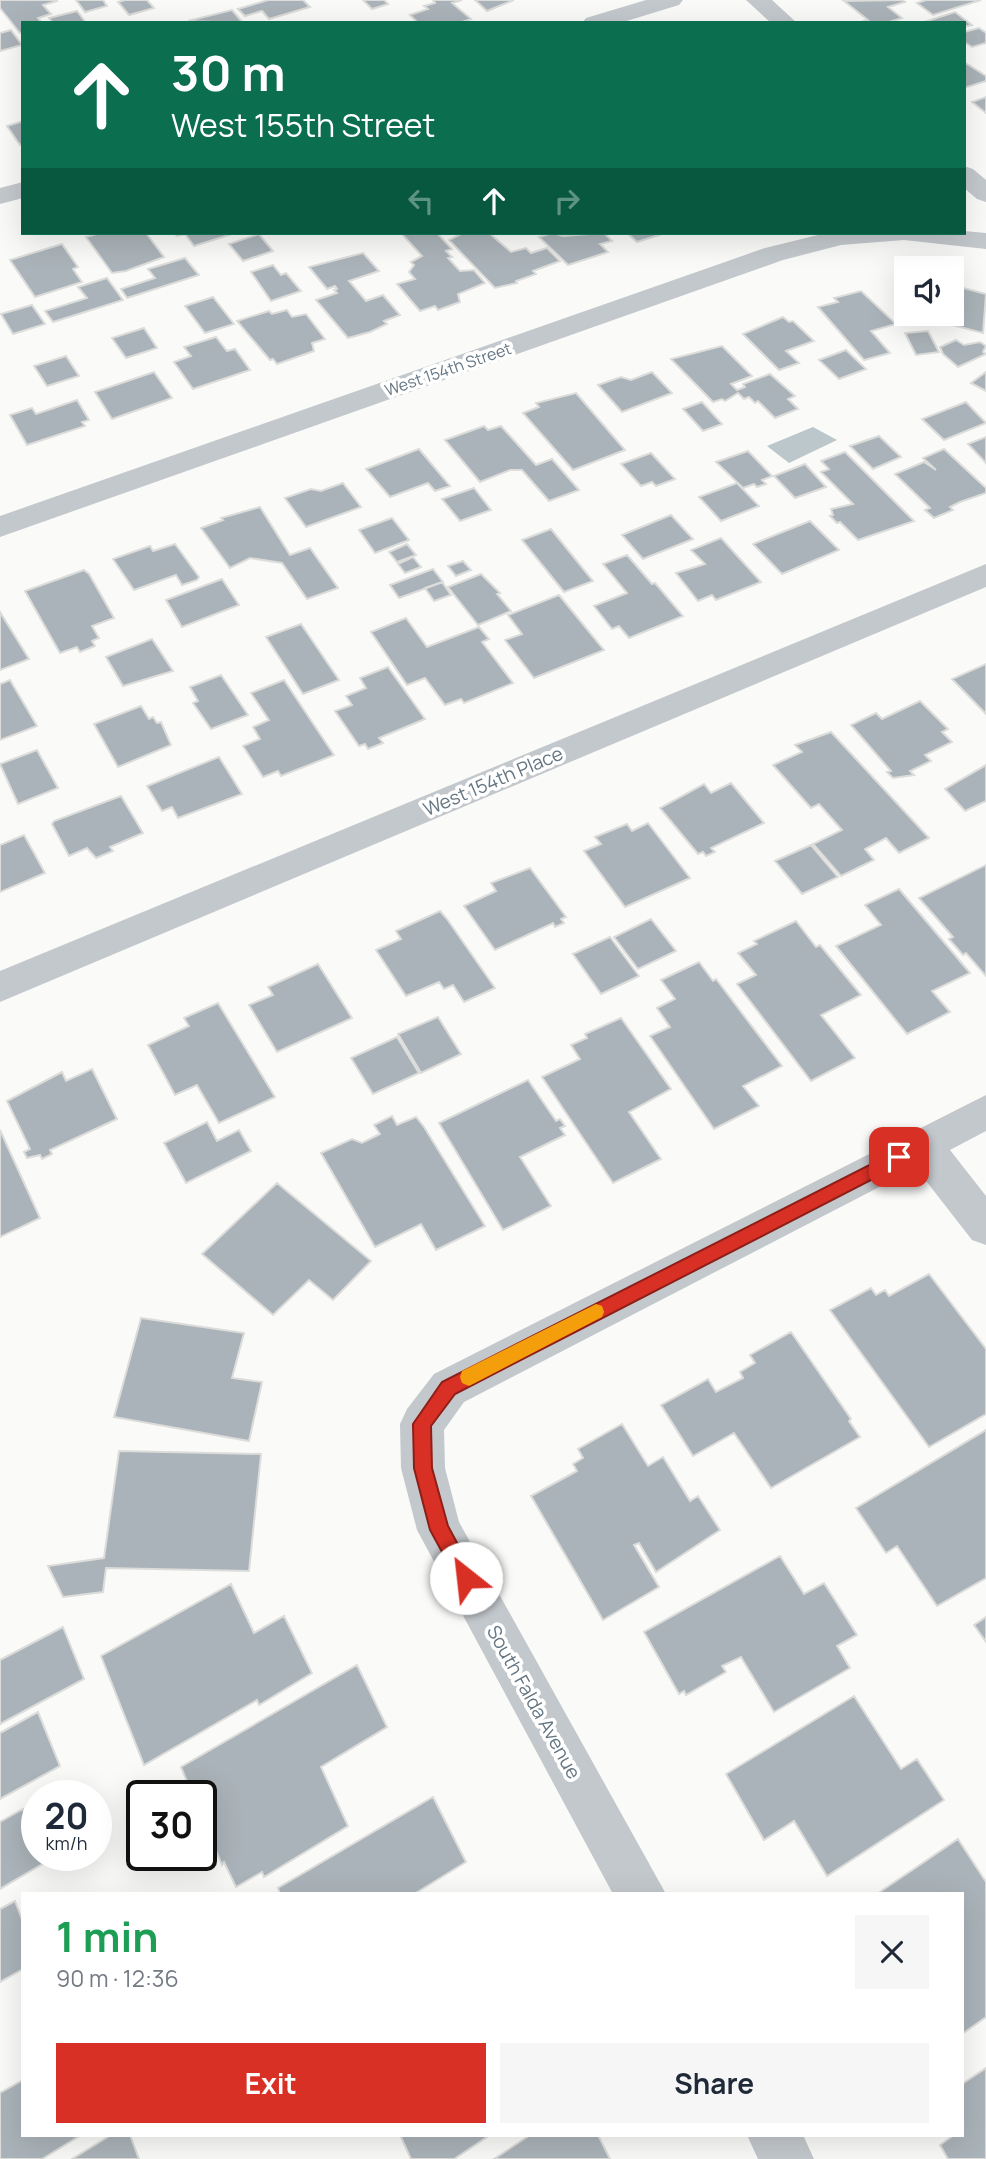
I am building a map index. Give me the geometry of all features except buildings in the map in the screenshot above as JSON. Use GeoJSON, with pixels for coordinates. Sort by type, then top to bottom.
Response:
{"type":"FeatureCollection","features":[{"type":"Feature","properties":{"kind":"street"},"geometry":{"type":"LineString","coordinates":[[601,21],[671,0]]}},
{"type":"Feature","properties":{"kind":"street"},"geometry":{"type":"LineString","coordinates":[[758,0],[783,21]]}},
{"type":"Feature","properties":{"kind":"street"},"geometry":{"type":"LineString","coordinates":[[966,176],[986,194]]}},
{"type":"Feature","properties":{"kind":"street"},"geometry":{"type":"LineString","coordinates":[[0,196],[21,191]]}},
{"type":"Feature","properties":{"kind":"street","name":"West 154th Street"},"geometry":{"type":"LineString","coordinates":[[0,527],[774,254],[841,237],[871,235]]}},
{"type":"Feature","properties":{"kind":"street"},"geometry":{"type":"LineString","coordinates":[[927,235],[986,241]]}},
{"type":"Feature","properties":{"kind":"street","name":"West 154th Place"},"geometry":{"type":"LineString","coordinates":[[0,988],[986,575]]}},
{"type":"Feature","properties":{"kind":"street","name":"South Falda Avenue"},"geometry":{"type":"LineString","coordinates":[[639,1892],[439,1530],[423,1468],[422,1424],[449,1388],[986,1112]]}},
{"type":"Feature","properties":{"kind":"street"},"geometry":{"type":"LineString","coordinates":[[922,1145],[986,1227]]}},
{"type":"Feature","properties":{"kind":"street"},"geometry":{"type":"LineString","coordinates":[[775,2137],[787,2159]]}},
{"type":"Feature","properties":{"kind":"shaded area"},"geometry":{"type":"Polygon","coordinates":[[[813,427],[837,440],[789,463],[767,446],[813,427]]]}},
{"type":"Feature","properties":{"kind":"slow traffic"},"geometry":{"type":"LineString","coordinates":[[469,1377],[596,1312]]}},
{"type":"Feature","properties":{"kind":"route"},"geometry":{"type":"LineString","coordinates":[[466,1578],[439,1530],[423,1468],[422,1424],[449,1388],[899,1157]]}}]}
